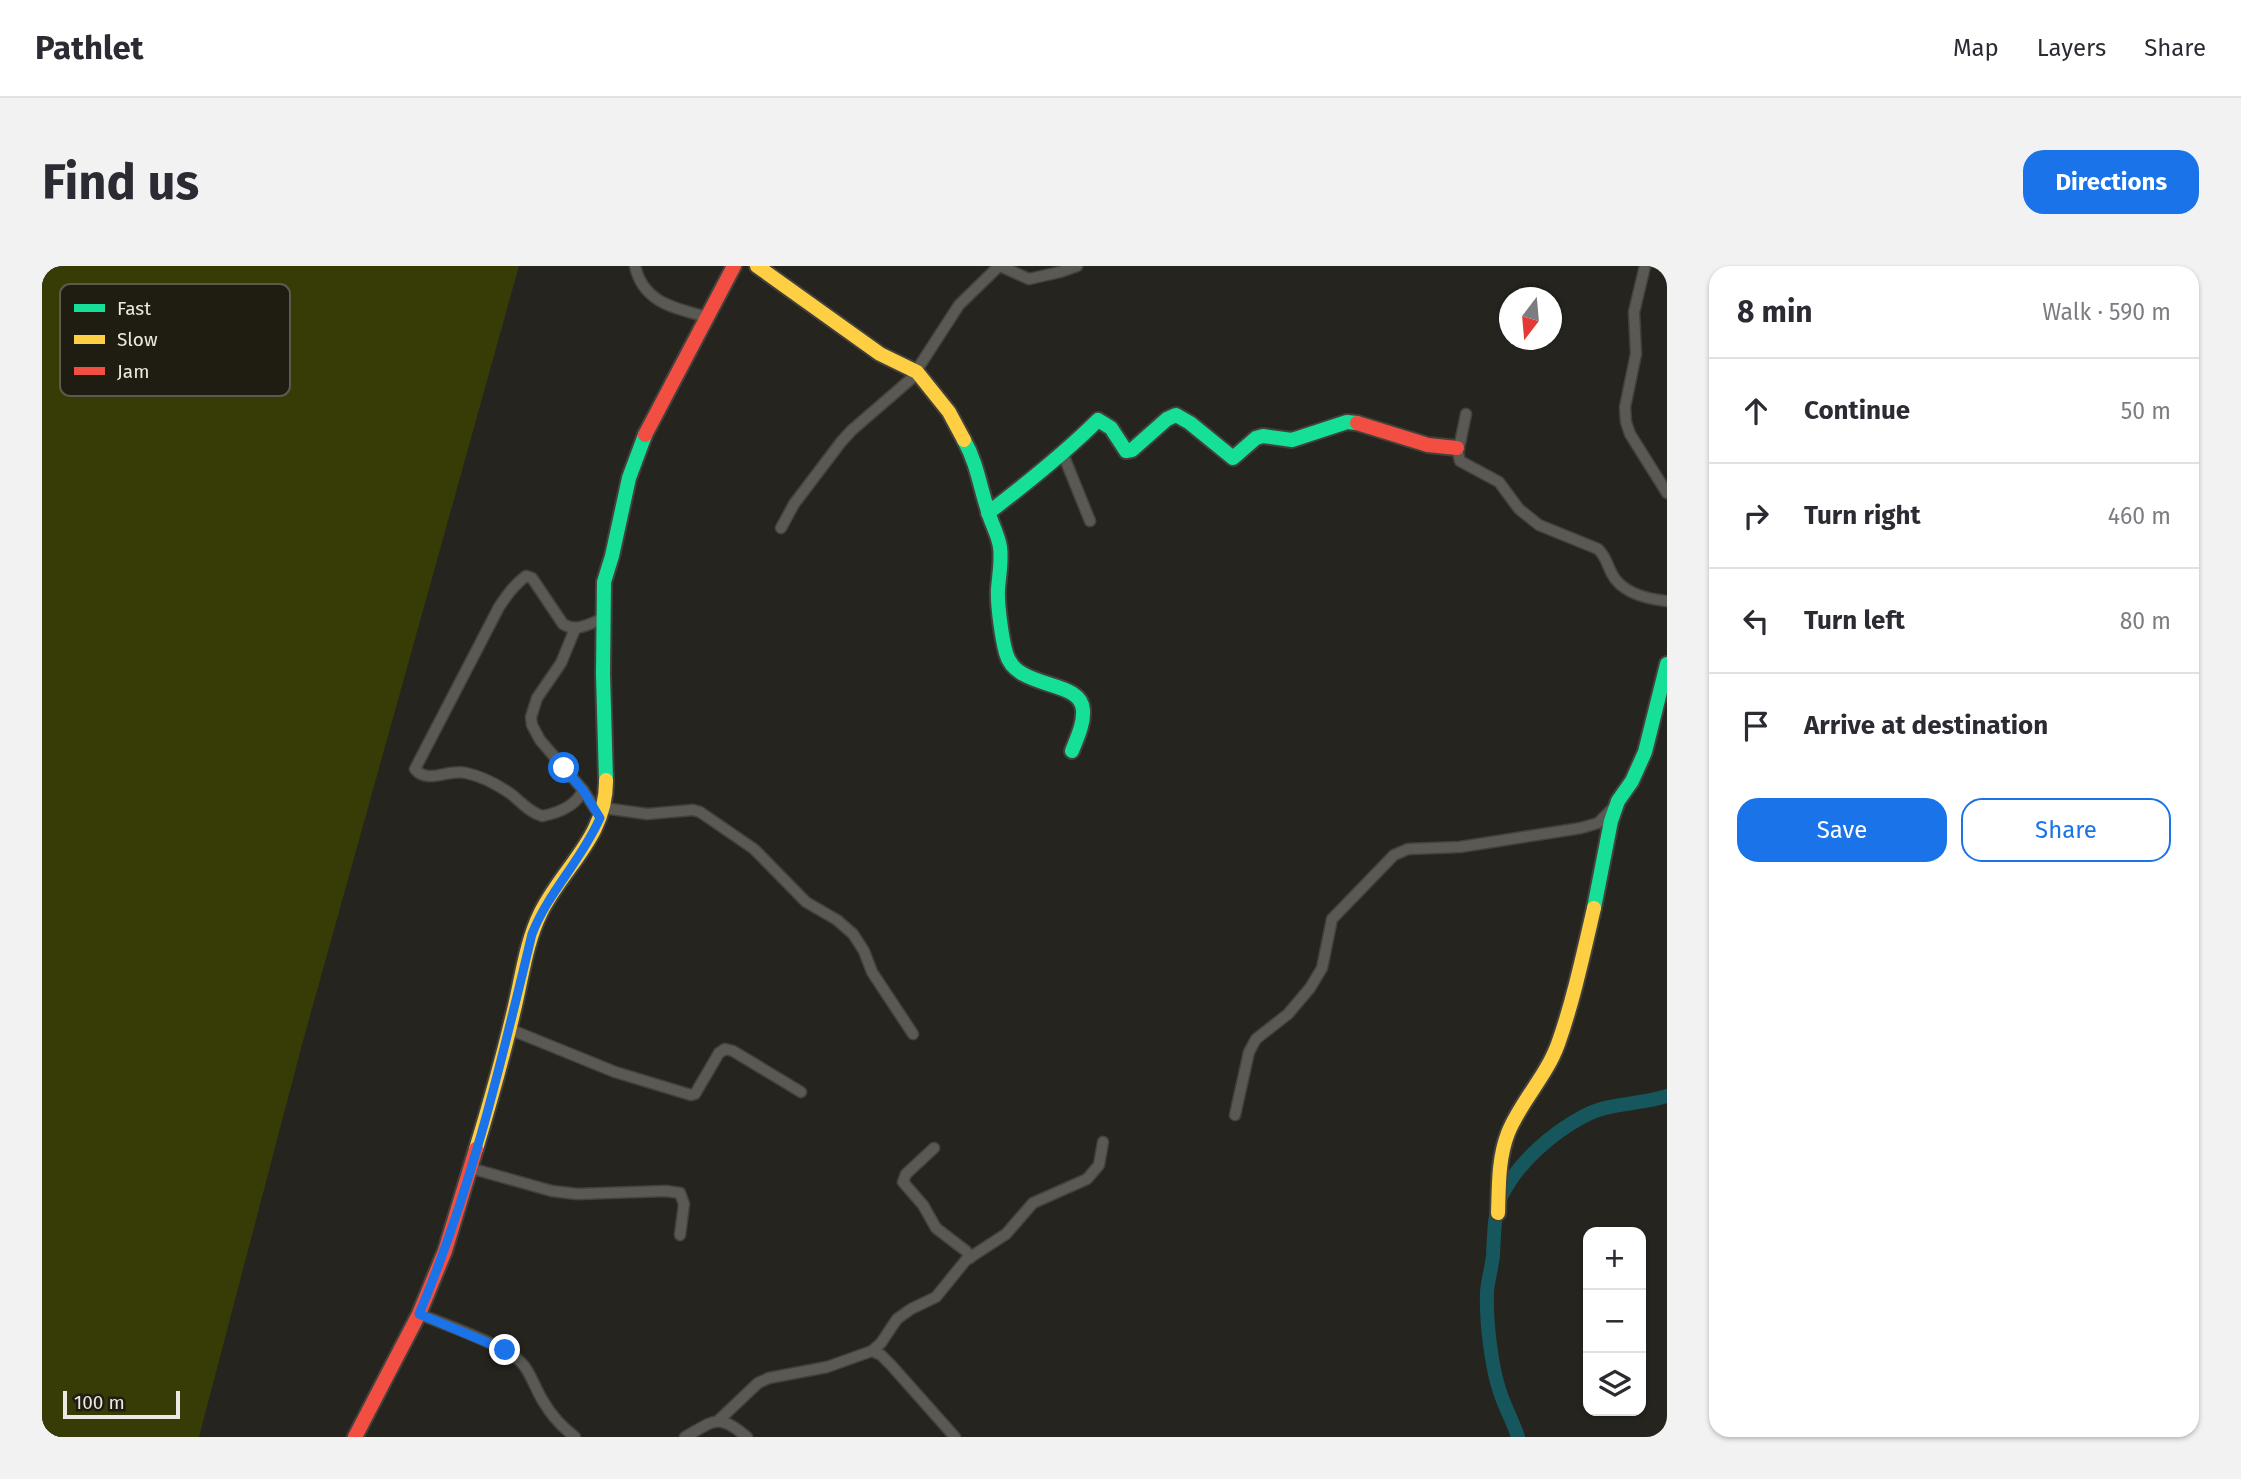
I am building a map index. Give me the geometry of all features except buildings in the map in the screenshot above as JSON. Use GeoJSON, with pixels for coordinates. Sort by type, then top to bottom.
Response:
{"type":"FeatureCollection","features":[{"type":"Feature","properties":{"kind":"street"},"geometry":{"type":"LineString","coordinates":[[635,266],[641,285],[649,295],[707,317]]}},
{"type":"Feature","properties":{"kind":"street"},"geometry":{"type":"LineString","coordinates":[[355,1437],[419,1314],[445,1251],[485,1122],[532,934],[542,910],[582,852],[602,813],[606,786],[604,582],[632,469],[647,430],[734,266]]}},
{"type":"Feature","properties":{"kind":"street"},"geometry":{"type":"LineString","coordinates":[[757,266],[880,354],[917,372],[939,397],[965,439],[977,467],[988,513],[1000,544],[998,601],[1009,664],[1016,672],[1032,681],[1065,690],[1082,703],[1082,718],[1072,751]]}},
{"type":"Feature","properties":{"kind":"street"},"geometry":{"type":"LineString","coordinates":[[781,528],[794,504],[841,442],[852,429],[905,386],[917,372],[959,305],[1000,266],[1029,279],[1052,275],[1077,266]]}},
{"type":"Feature","properties":{"kind":"street"},"geometry":{"type":"LineString","coordinates":[[1645,266],[1634,312],[1636,354],[1625,407],[1626,422],[1630,434],[1667,493]]}},
{"type":"Feature","properties":{"kind":"street"},"geometry":{"type":"LineString","coordinates":[[1466,414],[1457,448],[1460,461],[1499,482],[1527,517],[1557,534],[1598,549],[1603,553],[1615,579],[1634,593],[1652,600],[1667,601]]}},
{"type":"Feature","properties":{"kind":"street"},"geometry":{"type":"LineString","coordinates":[[988,513],[1063,454],[1101,419],[1109,425],[1122,448],[1129,452],[1167,419],[1176,415],[1233,458],[1256,438],[1263,436],[1292,440],[1347,422],[1360,423],[1428,445],[1457,448]]}},
{"type":"Feature","properties":{"kind":"street"},"geometry":{"type":"LineString","coordinates":[[1063,454],[1090,521]]}},
{"type":"Feature","properties":{"kind":"street"},"geometry":{"type":"LineString","coordinates":[[583,790],[570,806],[542,816],[531,811],[509,793],[473,775],[454,771],[429,777],[420,775],[415,769],[499,607],[519,581],[526,576],[532,578],[563,624],[575,629],[605,618]]}},
{"type":"Feature","properties":{"kind":"street"},"geometry":{"type":"LineString","coordinates":[[575,629],[561,663],[537,698],[531,717],[540,740],[602,813],[647,814],[693,810],[754,849],[806,902],[853,933],[872,972],[913,1034]]}},
{"type":"Feature","properties":{"kind":"street"},"geometry":{"type":"LineString","coordinates":[[1235,1115],[1249,1052],[1256,1039],[1288,1014],[1322,968],[1332,919],[1394,855],[1408,849],[1460,847],[1598,823],[1609,814],[1632,780],[1645,752],[1667,664]]}},
{"type":"Feature","properties":{"kind":"street"},"geometry":{"type":"LineString","coordinates":[[1498,1213],[1501,1158],[1515,1119],[1544,1075],[1558,1044],[1588,935],[1611,821],[1618,801]]}},
{"type":"Feature","properties":{"kind":"street"},"geometry":{"type":"LineString","coordinates":[[509,1029],[615,1072],[691,1095],[695,1094],[719,1053],[725,1049],[801,1092]]}},
{"type":"Feature","properties":{"kind":"street"},"geometry":{"type":"LineString","coordinates":[[719,1420],[758,1382],[827,1367],[872,1351],[881,1343],[897,1319],[936,1297],[970,1258],[1006,1234],[1033,1203],[1087,1179],[1099,1165],[1103,1142]]}},
{"type":"Feature","properties":{"kind":"street"},"geometry":{"type":"LineString","coordinates":[[934,1147],[906,1174],[903,1182],[923,1205],[936,1228],[966,1251],[970,1258]]}},
{"type":"Feature","properties":{"kind":"street"},"geometry":{"type":"LineString","coordinates":[[470,1168],[564,1193],[680,1193],[684,1204],[680,1235]]}},
{"type":"Feature","properties":{"kind":"street"},"geometry":{"type":"LineString","coordinates":[[419,1314],[505,1350],[519,1359],[554,1418],[575,1437]]}},
{"type":"Feature","properties":{"kind":"street"},"geometry":{"type":"LineString","coordinates":[[872,1351],[881,1355],[891,1365],[955,1437]]}},
{"type":"Feature","properties":{"kind":"street"},"geometry":{"type":"LineString","coordinates":[[685,1437],[719,1420],[747,1437]]}},
{"type":"Feature","properties":{"kind":"green space"},"geometry":{"type":"Polygon","coordinates":[[[42,266],[519,266],[303,1041],[199,1437],[42,1437],[42,266]]]}},
{"type":"Feature","properties":{"kind":"waterway"},"geometry":{"type":"LineString","coordinates":[[1518,1437],[1497,1381],[1487,1316],[1496,1218],[1501,1197],[1516,1172],[1536,1150],[1572,1123],[1604,1108],[1667,1096]]}},
{"type":"Feature","properties":{"kind":"traffic: fast"},"geometry":{"type":"LineString","coordinates":[[988,513],[1072,445],[1098,420],[1111,428],[1126,451],[1132,450],[1167,419],[1176,415],[1233,458],[1256,438],[1263,436],[1292,440],[1347,422],[1357,423]]}},
{"type":"Feature","properties":{"kind":"traffic: fast"},"geometry":{"type":"LineString","coordinates":[[606,780],[604,582],[629,478],[645,435]]}},
{"type":"Feature","properties":{"kind":"traffic: fast"},"geometry":{"type":"LineString","coordinates":[[964,440],[975,466],[1000,547],[998,603],[1006,653],[1012,665],[1022,673],[1072,693],[1080,700],[1082,720],[1072,751]]}},
{"type":"Feature","properties":{"kind":"traffic: fast"},"geometry":{"type":"LineString","coordinates":[[1594,908],[1611,821],[1618,801],[1632,781],[1645,752],[1667,664]]}},
{"type":"Feature","properties":{"kind":"traffic: slow"},"geometry":{"type":"LineString","coordinates":[[757,266],[880,354],[917,372],[949,412],[964,440]]}},
{"type":"Feature","properties":{"kind":"traffic: slow"},"geometry":{"type":"LineString","coordinates":[[476,1149],[532,935],[550,895],[582,850],[600,818],[606,780]]}},
{"type":"Feature","properties":{"kind":"traffic: slow"},"geometry":{"type":"LineString","coordinates":[[1498,1213],[1502,1153],[1508,1133],[1558,1044],[1594,908]]}},
{"type":"Feature","properties":{"kind":"traffic: jam"},"geometry":{"type":"LineString","coordinates":[[645,435],[734,266]]}},
{"type":"Feature","properties":{"kind":"traffic: jam"},"geometry":{"type":"LineString","coordinates":[[1357,423],[1428,445],[1457,448]]}},
{"type":"Feature","properties":{"kind":"traffic: jam"},"geometry":{"type":"LineString","coordinates":[[355,1437],[419,1314],[445,1251],[476,1149]]}},
{"type":"Feature","properties":{"kind":"route"},"geometry":{"type":"LineString","coordinates":[[505,1350],[419,1314],[445,1251],[485,1122],[532,934],[542,910],[582,852],[600,818],[583,790],[564,768]]}}]}
